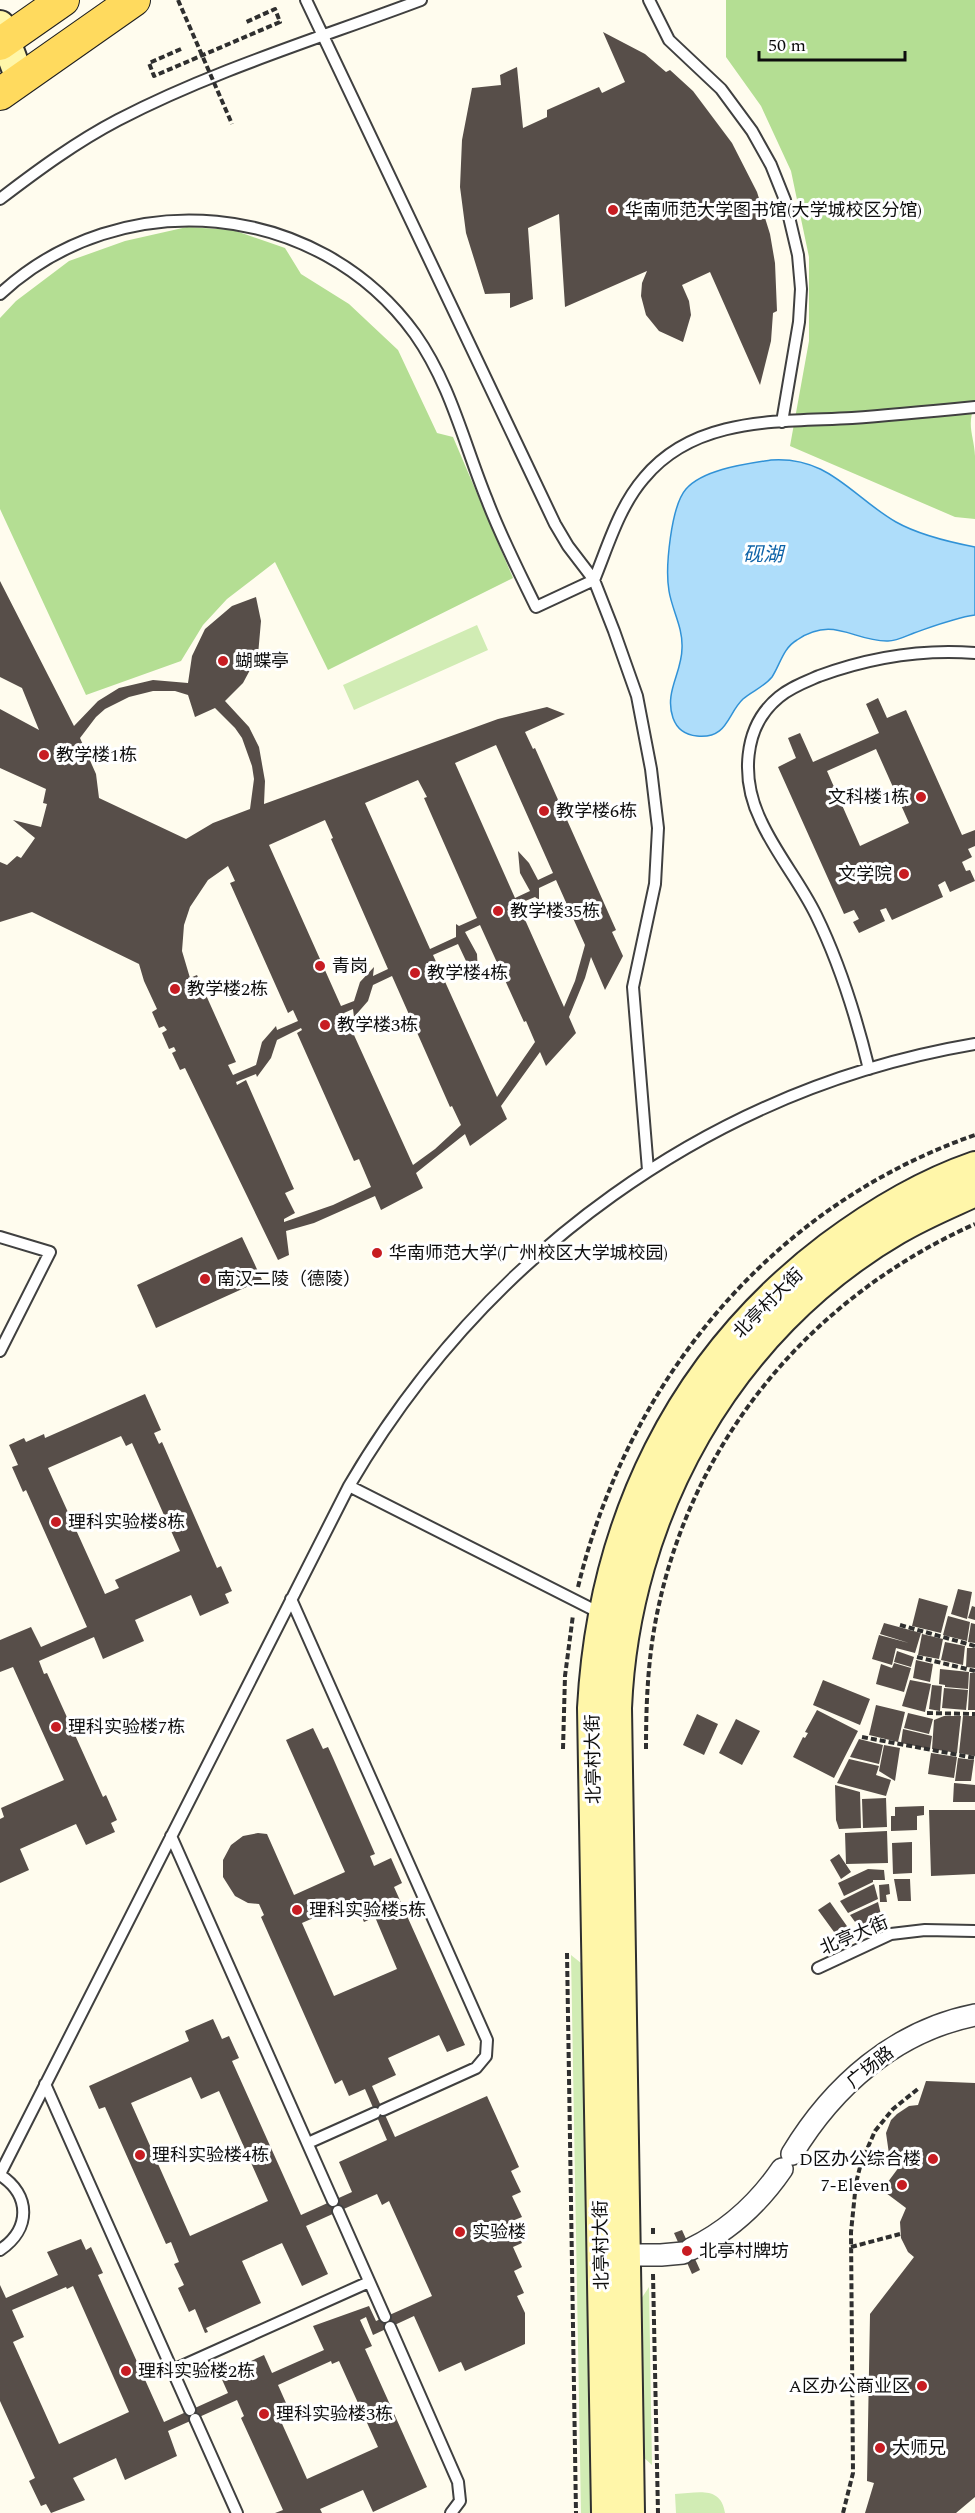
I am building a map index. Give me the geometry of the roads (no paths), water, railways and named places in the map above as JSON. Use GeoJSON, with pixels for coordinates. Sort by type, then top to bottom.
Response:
{"type":"FeatureCollection","features":[{"type":"Feature","properties":{"kind":"main road"},"geometry":{"type":"LineString","coordinates":[[63,0],[2,36],[10,86],[135,0]]}},
{"type":"Feature","properties":{"kind":"main road","name":"北亭村大街"},"geometry":{"type":"LineString","coordinates":[[630,2513],[613,2255],[592,1708],[602,1614],[620,1542],[645,1477],[687,1400],[730,1341],[760,1307],[793,1276],[859,1225],[910,1196],[975,1166]]}},
{"type":"Feature","properties":{"kind":"main road","name":"北亭村大街"},"geometry":{"type":"LineString","coordinates":[[606,2513],[613,2255],[617,1699],[630,1601],[650,1532],[668,1487],[695,1433],[735,1375],[777,1325],[824,1282],[873,1246],[897,1230],[975,1192]]}},
{"type":"Feature","properties":{"kind":"street","name":"广场路"},"geometry":{"type":"LineString","coordinates":[[613,2255],[662,2255],[687,2251],[743,2216],[759,2201],[822,2110],[875,2060],[923,2031],[946,2022],[975,2015]]}},
{"type":"Feature","properties":{"kind":"lane"},"geometry":{"type":"LineString","coordinates":[[306,0],[555,525],[594,580],[626,660],[637,696],[655,797],[658,828],[655,884],[633,987],[648,1170]]}},
{"type":"Feature","properties":{"kind":"lane"},"geometry":{"type":"LineString","coordinates":[[0,199],[74,146],[155,102],[204,81],[421,0]]}},
{"type":"Feature","properties":{"kind":"lane"},"geometry":{"type":"LineString","coordinates":[[649,0],[669,40],[721,89],[752,131],[771,165],[785,200],[798,255],[801,289],[797,340],[782,422]]}},
{"type":"Feature","properties":{"kind":"lane"},"geometry":{"type":"LineString","coordinates":[[0,294],[28,272],[67,248],[98,235],[169,220],[214,220],[260,229],[310,248],[354,273],[396,310],[431,359],[446,388],[486,499],[536,607],[594,580],[629,499],[645,476],[688,442],[713,432],[758,423],[975,407]]}},
{"type":"Feature","properties":{"kind":"lane"},"geometry":{"type":"LineString","coordinates":[[869,1069],[847,989],[834,956],[816,915],[766,832],[753,804],[748,772],[750,743],[754,729],[770,706],[794,687],[813,679],[839,669],[876,660],[932,653],[975,653]]}},
{"type":"Feature","properties":{"kind":"lane"},"geometry":{"type":"LineString","coordinates":[[0,2250],[17,2235],[23,2212],[17,2190],[0,2174],[349,1486],[381,1433],[434,1361],[464,1326],[545,1247],[648,1170],[750,1114],[811,1089],[869,1069],[975,1044]]}},
{"type":"Feature","properties":{"kind":"lane"},"geometry":{"type":"LineString","coordinates":[[0,1237],[50,1252],[0,1351]]}},
{"type":"Feature","properties":{"kind":"lane"},"geometry":{"type":"LineString","coordinates":[[349,1486],[602,1614]]}},
{"type":"Feature","properties":{"kind":"lane"},"geometry":{"type":"LineString","coordinates":[[291,1599],[486,2040],[486,2056],[476,2068],[308,2144]]}},
{"type":"Feature","properties":{"kind":"lane"},"geometry":{"type":"LineString","coordinates":[[171,1836],[458,2482],[460,2501],[451,2513]]}},
{"type":"Feature","properties":{"kind":"lane","name":"北亭大街"},"geometry":{"type":"LineString","coordinates":[[818,1968],[891,1934],[925,1930],[975,1931]]}},
{"type":"Feature","properties":{"kind":"lane"},"geometry":{"type":"LineString","coordinates":[[45,2084],[237,2513]]}},
{"type":"Feature","properties":{"kind":"lane"},"geometry":{"type":"LineString","coordinates":[[173,2370],[369,2282]]}},
{"type":"Feature","properties":{"kind":"water","name":"砚湖"},"geometry":{"type":"Polygon","coordinates":[[[771,460],[791,460],[809,464],[838,480],[880,512],[905,527],[934,538],[975,547],[975,615],[944,622],[891,641],[865,638],[844,631],[822,630],[810,633],[788,647],[772,677],[743,699],[721,730],[707,736],[689,734],[677,725],[671,709],[672,691],[682,648],[681,633],[670,598],[668,581],[670,538],[676,509],[686,489],[703,477],[726,468],[771,460]]]}},
{"type":"Feature","properties":{"kind":"place","name":"华南师范大学图书馆(大学城校区分馆)"},"geometry":{"type":"Point","coordinates":[613,210]}},
{"type":"Feature","properties":{"kind":"place","name":"蝴蝶亭"},"geometry":{"type":"Point","coordinates":[223,661]}},
{"type":"Feature","properties":{"kind":"place","name":"教学楼1栋"},"geometry":{"type":"Point","coordinates":[44,755]}},
{"type":"Feature","properties":{"kind":"place","name":"文科楼1栋"},"geometry":{"type":"Point","coordinates":[921,797]}},
{"type":"Feature","properties":{"kind":"place","name":"教学楼6栋"},"geometry":{"type":"Point","coordinates":[544,811]}},
{"type":"Feature","properties":{"kind":"place","name":"文学院"},"geometry":{"type":"Point","coordinates":[904,874]}},
{"type":"Feature","properties":{"kind":"place","name":"教学楼35栋"},"geometry":{"type":"Point","coordinates":[498,911]}},
{"type":"Feature","properties":{"kind":"place","name":"青岗"},"geometry":{"type":"Point","coordinates":[320,966]}},
{"type":"Feature","properties":{"kind":"place","name":"教学楼4栋"},"geometry":{"type":"Point","coordinates":[415,973]}},
{"type":"Feature","properties":{"kind":"place","name":"教学楼2栋"},"geometry":{"type":"Point","coordinates":[175,989]}},
{"type":"Feature","properties":{"kind":"place","name":"教学楼3栋"},"geometry":{"type":"Point","coordinates":[325,1025]}},
{"type":"Feature","properties":{"kind":"place","name":"华南师范大学(广州校区大学城校园)"},"geometry":{"type":"Point","coordinates":[377,1253]}},
{"type":"Feature","properties":{"kind":"place","name":"南汉二陵（德陵）"},"geometry":{"type":"Point","coordinates":[205,1279]}},
{"type":"Feature","properties":{"kind":"place","name":"理科实验楼8栋"},"geometry":{"type":"Point","coordinates":[56,1522]}},
{"type":"Feature","properties":{"kind":"place","name":"理科实验楼7栋"},"geometry":{"type":"Point","coordinates":[56,1727]}},
{"type":"Feature","properties":{"kind":"place","name":"理科实验楼5栋"},"geometry":{"type":"Point","coordinates":[297,1910]}},
{"type":"Feature","properties":{"kind":"place","name":"理科实验楼4栋"},"geometry":{"type":"Point","coordinates":[140,2155]}},
{"type":"Feature","properties":{"kind":"place","name":"D区办公综合楼"},"geometry":{"type":"Point","coordinates":[933,2159]}},
{"type":"Feature","properties":{"kind":"place","name":"7-Eleven"},"geometry":{"type":"Point","coordinates":[902,2185]}},
{"type":"Feature","properties":{"kind":"place","name":"实验楼"},"geometry":{"type":"Point","coordinates":[460,2232]}},
{"type":"Feature","properties":{"kind":"place","name":"北亭村牌坊"},"geometry":{"type":"Point","coordinates":[687,2251]}},
{"type":"Feature","properties":{"kind":"place","name":"理科实验楼2栋"},"geometry":{"type":"Point","coordinates":[126,2371]}},
{"type":"Feature","properties":{"kind":"place","name":"A区办公商业区"},"geometry":{"type":"Point","coordinates":[922,2386]}},
{"type":"Feature","properties":{"kind":"place","name":"理科实验楼3栋"},"geometry":{"type":"Point","coordinates":[264,2414]}},
{"type":"Feature","properties":{"kind":"place","name":"大师兄"},"geometry":{"type":"Point","coordinates":[880,2448]}}]}
